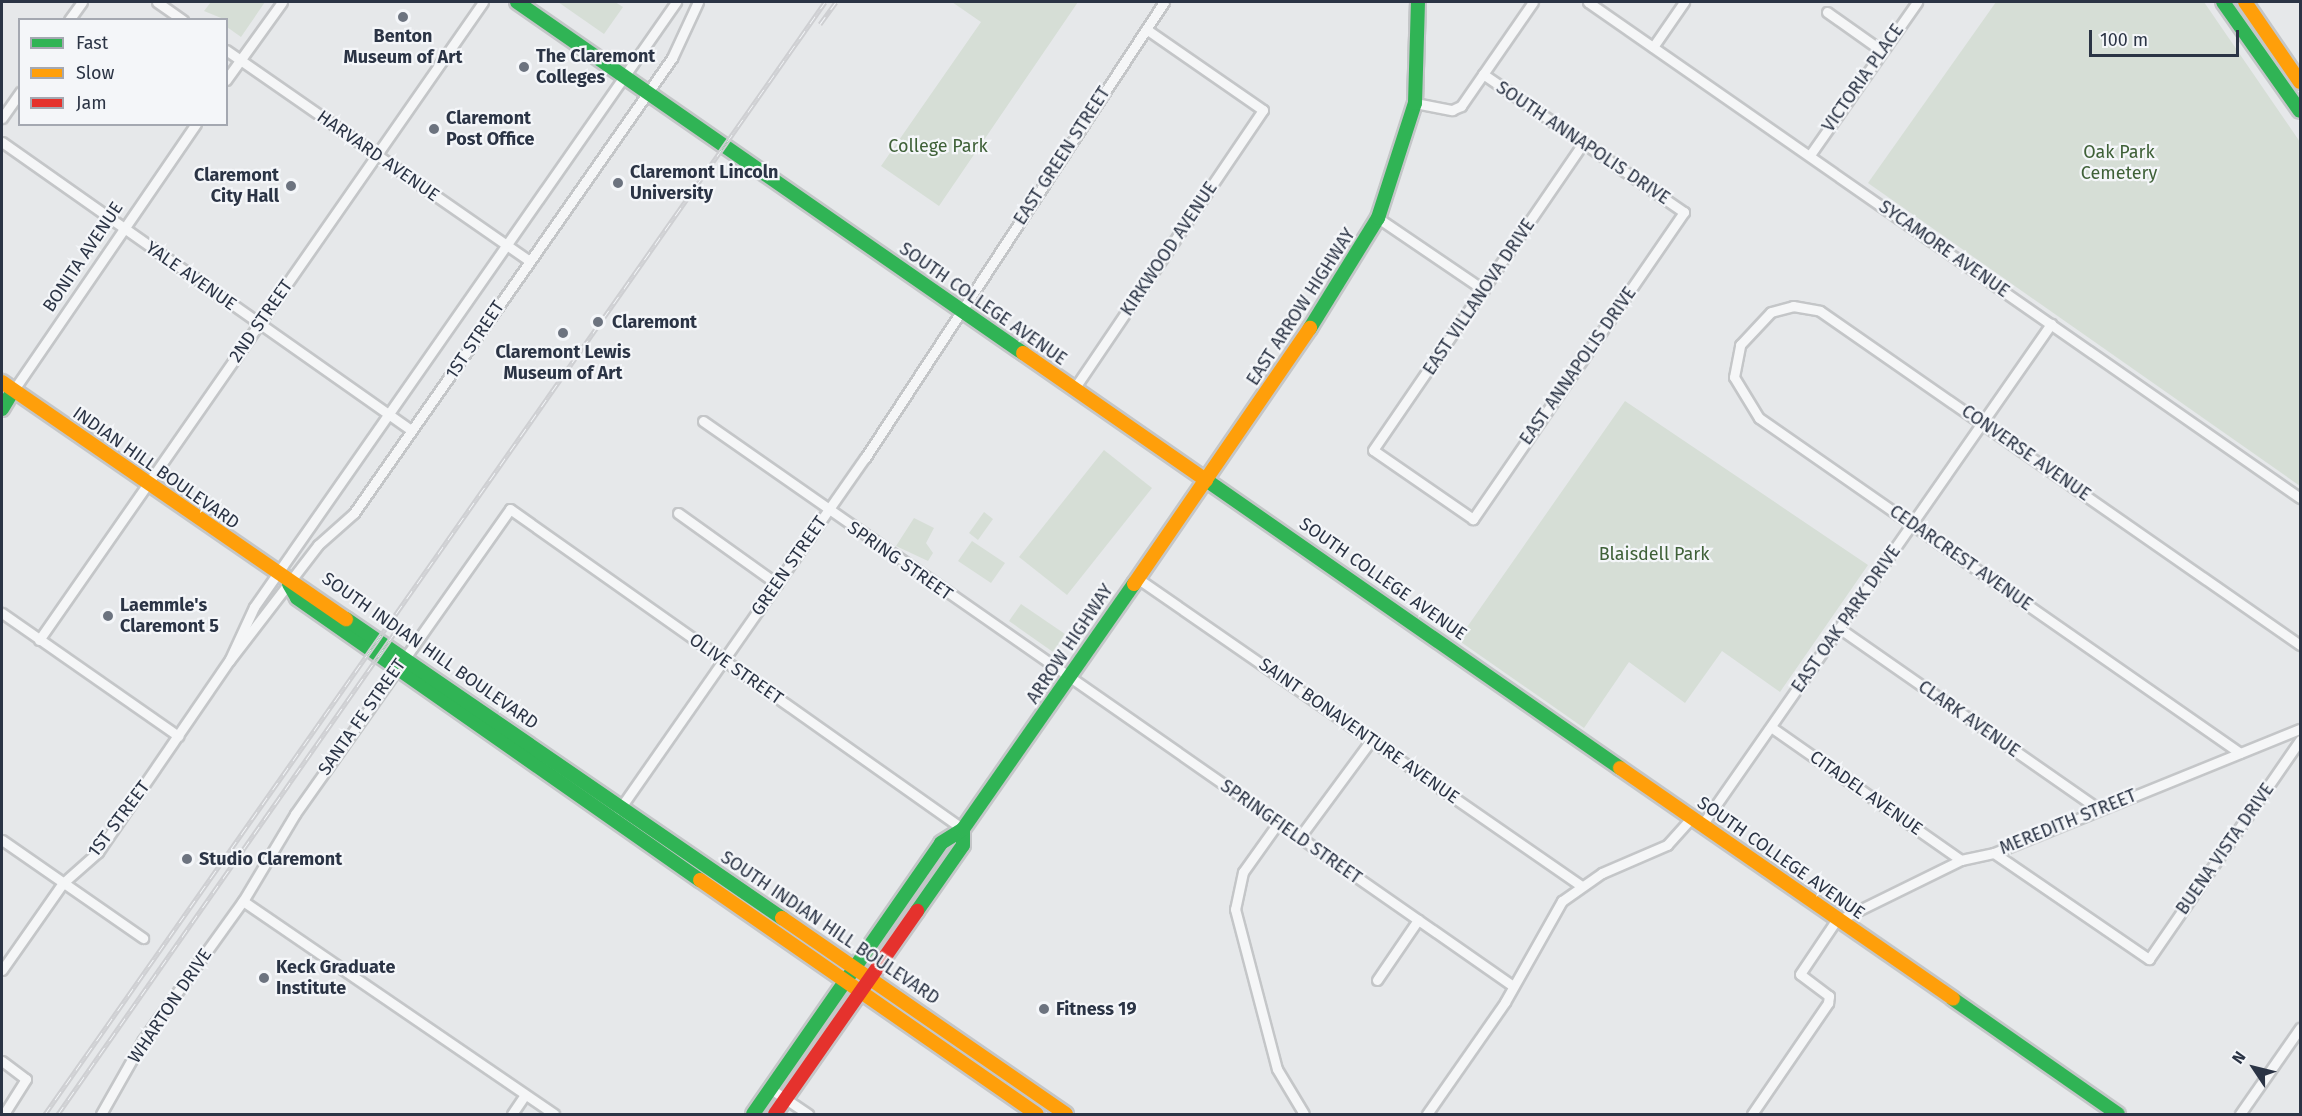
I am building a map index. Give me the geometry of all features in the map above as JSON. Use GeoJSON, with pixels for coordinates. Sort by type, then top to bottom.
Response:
{"type":"FeatureCollection","features":[{"type":"Feature","properties":{"kind":"main road","name":"SOUTH COLLEGE AVENUE"},"geometry":{"type":"LineString","coordinates":[[517,2],[2118,1114]]}},
{"type":"Feature","properties":{"kind":"main road","name":"EAST ARROW HIGHWAY"},"geometry":{"type":"LineString","coordinates":[[1206,479],[1327,305],[1378,218],[1414,103],[1418,2]]}},
{"type":"Feature","properties":{"kind":"main road"},"geometry":{"type":"LineString","coordinates":[[2223,2],[2301,111]]}},
{"type":"Feature","properties":{"kind":"main road"},"geometry":{"type":"LineString","coordinates":[[2245,2],[2301,82]]}},
{"type":"Feature","properties":{"kind":"main road","name":"INDIAN HILL BOULEVARD"},"geometry":{"type":"LineString","coordinates":[[2,382],[289,584]]}},
{"type":"Feature","properties":{"kind":"main road","name":"BONITA AVENUE"},"geometry":{"type":"LineString","coordinates":[[2,410],[13,391]]}},
{"type":"Feature","properties":{"kind":"main road","name":"ARROW HIGHWAY"},"geometry":{"type":"LineString","coordinates":[[753,1114],[941,843],[963,829],[1206,479]]}},
{"type":"Feature","properties":{"kind":"main road","name":"SOUTH INDIAN HILL BOULEVARD"},"geometry":{"type":"LineString","coordinates":[[289,584],[305,587],[1066,1114]]}},
{"type":"Feature","properties":{"kind":"main road","name":"SOUTH INDIAN HILL BOULEVARD"},"geometry":{"type":"LineString","coordinates":[[289,584],[297,598],[396,669],[1037,1114]]}},
{"type":"Feature","properties":{"kind":"main road","name":"ARROW HIGHWAY"},"geometry":{"type":"LineString","coordinates":[[775,1114],[963,845],[963,829]]}},
{"type":"Feature","properties":{"kind":"street"},"geometry":{"type":"LineString","coordinates":[[70,18],[82,2]]}},
{"type":"Feature","properties":{"kind":"street"},"geometry":{"type":"LineString","coordinates":[[157,2],[180,18]]}},
{"type":"Feature","properties":{"kind":"street"},"geometry":{"type":"LineString","coordinates":[[228,77],[282,2]]}},
{"type":"Feature","properties":{"kind":"street","name":"2ND STREET"},"geometry":{"type":"LineString","coordinates":[[39,640],[483,2]]}},
{"type":"Feature","properties":{"kind":"street","name":"1ST STREET"},"geometry":{"type":"LineString","coordinates":[[229,661],[245,621],[676,2]]}},
{"type":"Feature","properties":{"kind":"street","name":"1ST STREET"},"geometry":{"type":"LineString","coordinates":[[2,970],[63,884],[98,852],[229,661],[318,545],[354,513],[672,58],[698,2]]}},
{"type":"Feature","properties":{"kind":"street","name":"EAST GREEN STREET"},"geometry":{"type":"LineString","coordinates":[[960,310],[1164,2]]}},
{"type":"Feature","properties":{"kind":"street"},"geometry":{"type":"LineString","coordinates":[[1414,103],[1452,110],[1483,75],[1533,2]]}},
{"type":"Feature","properties":{"kind":"street","name":"SYCAMORE AVENUE"},"geometry":{"type":"LineString","coordinates":[[1588,2],[2301,498]]}},
{"type":"Feature","properties":{"kind":"street"},"geometry":{"type":"LineString","coordinates":[[1653,47],[1684,2]]}},
{"type":"Feature","properties":{"kind":"street","name":"VICTORIA PLACE"},"geometry":{"type":"LineString","coordinates":[[1809,155],[1917,2]]}},
{"type":"Feature","properties":{"kind":"street"},"geometry":{"type":"LineString","coordinates":[[1827,12],[1882,51]]}},
{"type":"Feature","properties":{"kind":"street","name":"KIRKWOOD AVENUE"},"geometry":{"type":"LineString","coordinates":[[1074,389],[1263,110],[1146,29]]}},
{"type":"Feature","properties":{"kind":"street","name":"HARVARD AVENUE"},"geometry":{"type":"LineString","coordinates":[[228,51],[530,261]]}},
{"type":"Feature","properties":{"kind":"street","name":"SOUTH ANNAPOLIS DRIVE"},"geometry":{"type":"LineString","coordinates":[[1483,75],[1684,212]]}},
{"type":"Feature","properties":{"kind":"street"},"geometry":{"type":"LineString","coordinates":[[2,118],[18,95]]}},
{"type":"Feature","properties":{"kind":"street","name":"BONITA AVENUE"},"geometry":{"type":"LineString","coordinates":[[13,391],[195,126]]}},
{"type":"Feature","properties":{"kind":"street","name":"YALE AVENUE"},"geometry":{"type":"LineString","coordinates":[[2,142],[411,430]]}},
{"type":"Feature","properties":{"kind":"street","name":"EAST VILLANOVA DRIVE"},"geometry":{"type":"LineString","coordinates":[[1373,450],[1583,143]]}},
{"type":"Feature","properties":{"kind":"street","name":"EAST ANNAPOLIS DRIVE"},"geometry":{"type":"LineString","coordinates":[[1373,450],[1473,519],[1684,212]]}},
{"type":"Feature","properties":{"kind":"street"},"geometry":{"type":"LineString","coordinates":[[1378,218],[1484,290]]}},
{"type":"Feature","properties":{"kind":"street","name":"CONVERSE AVENUE"},"geometry":{"type":"LineString","coordinates":[[1746,336],[1761,318],[1783,307],[1820,311],[2301,645]]}},
{"type":"Feature","properties":{"kind":"street","name":"GREEN STREET"},"geometry":{"type":"LineString","coordinates":[[614,819],[828,512],[960,310]]}},
{"type":"Feature","properties":{"kind":"street","name":"EAST OAK PARK DRIVE"},"geometry":{"type":"LineString","coordinates":[[1580,885],[1667,845],[1696,821],[1771,727],[2051,324]]}},
{"type":"Feature","properties":{"kind":"street","name":"CEDARCREST AVENUE"},"geometry":{"type":"LineString","coordinates":[[1746,336],[1734,377],[1749,409],[2240,753]]}},
{"type":"Feature","properties":{"kind":"street","name":"SPRING STREET"},"geometry":{"type":"LineString","coordinates":[[703,421],[828,512],[1068,679]]}},
{"type":"Feature","properties":{"kind":"street","name":"SANTA FE STREET"},"geometry":{"type":"LineString","coordinates":[[243,901],[295,814],[510,509]]}},
{"type":"Feature","properties":{"kind":"street","name":"OLIVE STREET"},"geometry":{"type":"LineString","coordinates":[[510,509],[963,829]]}},
{"type":"Feature","properties":{"kind":"street"},"geometry":{"type":"LineString","coordinates":[[678,513],[777,584]]}},
{"type":"Feature","properties":{"kind":"street","name":"SAINT BONAVENTURE AVENUE"},"geometry":{"type":"LineString","coordinates":[[1137,578],[1580,885]]}},
{"type":"Feature","properties":{"kind":"street"},"geometry":{"type":"LineString","coordinates":[[2,613],[178,736]]}},
{"type":"Feature","properties":{"kind":"street","name":"CLARK AVENUE"},"geometry":{"type":"LineString","coordinates":[[1839,628],[2098,809]]}},
{"type":"Feature","properties":{"kind":"street","name":"SPRINGFIELD STREET"},"geometry":{"type":"LineString","coordinates":[[1068,679],[1513,986]]}},
{"type":"Feature","properties":{"kind":"street","name":"CITADEL AVENUE"},"geometry":{"type":"LineString","coordinates":[[1771,727],[1961,860]]}},
{"type":"Feature","properties":{"kind":"street","name":"MEREDITH STREET"},"geometry":{"type":"LineString","coordinates":[[1838,919],[1961,860],[1994,853],[2098,809],[2301,729]]}},
{"type":"Feature","properties":{"kind":"street"},"geometry":{"type":"LineString","coordinates":[[1299,838],[1371,739]]}},
{"type":"Feature","properties":{"kind":"street","name":"BUENA VISTA DRIVE"},"geometry":{"type":"LineString","coordinates":[[1994,853],[2149,958],[2301,740]]}},
{"type":"Feature","properties":{"kind":"street"},"geometry":{"type":"LineString","coordinates":[[1278,823],[1243,872],[1235,909],[1278,1069],[1304,1114]]}},
{"type":"Feature","properties":{"kind":"street"},"geometry":{"type":"LineString","coordinates":[[2,840],[143,938]]}},
{"type":"Feature","properties":{"kind":"street"},"geometry":{"type":"LineString","coordinates":[[1427,1114],[1513,986],[1562,901],[1580,885]]}},
{"type":"Feature","properties":{"kind":"street"},"geometry":{"type":"LineString","coordinates":[[243,901],[554,1114]]}},
{"type":"Feature","properties":{"kind":"street","name":"WHARTON DRIVE"},"geometry":{"type":"LineString","coordinates":[[101,1114],[143,1040],[243,901]]}},
{"type":"Feature","properties":{"kind":"street"},"geometry":{"type":"LineString","coordinates":[[1752,1114],[1828,1003],[1829,996],[1800,974],[1838,919]]}},
{"type":"Feature","properties":{"kind":"street"},"geometry":{"type":"LineString","coordinates":[[1377,980],[1418,920]]}},
{"type":"Feature","properties":{"kind":"street"},"geometry":{"type":"LineString","coordinates":[[2240,1114],[2301,1028]]}},
{"type":"Feature","properties":{"kind":"street"},"geometry":{"type":"LineString","coordinates":[[2,1061],[26,1079],[4,1114]]}},
{"type":"Feature","properties":{"kind":"street"},"geometry":{"type":"LineString","coordinates":[[771,1089],[808,1114]]}},
{"type":"Feature","properties":{"kind":"street"},"geometry":{"type":"LineString","coordinates":[[512,1114],[525,1095]]}},
{"type":"Feature","properties":{"kind":"green space"},"geometry":{"type":"Polygon","coordinates":[[[211,2],[265,2],[241,37],[228,28],[228,18],[221,18],[204,11],[211,2]]]}},
{"type":"Feature","properties":{"kind":"green space"},"geometry":{"type":"Polygon","coordinates":[[[558,2],[615,2],[623,7],[604,34],[558,2]]]}},
{"type":"Feature","properties":{"kind":"green space","name":"College Park"},"geometry":{"type":"Polygon","coordinates":[[[952,2],[1078,2],[939,206],[881,166],[981,22],[952,2]]]}},
{"type":"Feature","properties":{"kind":"green space","name":"Oak Park Cemetery"},"geometry":{"type":"Polygon","coordinates":[[[1996,2],[2204,2],[2300,142],[2300,486],[1868,183],[1996,2]]]}},
{"type":"Feature","properties":{"kind":"green space","name":"Blaisdell Park"},"geometry":{"type":"Polygon","coordinates":[[[1625,401],[1868,565],[1780,692],[1722,651],[1685,703],[1629,662],[1584,728],[1458,640],[1625,401]]]}},
{"type":"Feature","properties":{"kind":"green space"},"geometry":{"type":"Polygon","coordinates":[[[1104,450],[1152,488],[1067,595],[1019,557],[1104,450]]]}},
{"type":"Feature","properties":{"kind":"green space"},"geometry":{"type":"Polygon","coordinates":[[[984,512],[993,519],[978,540],[969,533],[984,512]]]}},
{"type":"Feature","properties":{"kind":"green space"},"geometry":{"type":"Polygon","coordinates":[[[914,518],[934,528],[926,543],[933,553],[928,561],[896,546],[914,518]]]}},
{"type":"Feature","properties":{"kind":"green space"},"geometry":{"type":"Polygon","coordinates":[[[972,541],[1005,563],[991,583],[958,561],[972,541]]]}},
{"type":"Feature","properties":{"kind":"green space"},"geometry":{"type":"Polygon","coordinates":[[[1021,604],[1065,634],[1053,652],[1009,621],[1021,604]]]}},
{"type":"Feature","properties":{"kind":"railway"},"geometry":{"type":"LineString","coordinates":[[45,1114],[825,2]]}},
{"type":"Feature","properties":{"kind":"railway"},"geometry":{"type":"LineString","coordinates":[[820,24],[836,2]]}},
{"type":"Feature","properties":{"kind":"railway"},"geometry":{"type":"LineString","coordinates":[[58,1114],[396,631]]}},
{"type":"Feature","properties":{"kind":"traffic: fast"},"geometry":{"type":"LineString","coordinates":[[517,2],[1023,353]]}},
{"type":"Feature","properties":{"kind":"traffic: fast"},"geometry":{"type":"LineString","coordinates":[[1310,328],[1378,218],[1415,103],[1418,2]]}},
{"type":"Feature","properties":{"kind":"traffic: fast"},"geometry":{"type":"LineString","coordinates":[[2223,2],[2300,111]]}},
{"type":"Feature","properties":{"kind":"traffic: fast"},"geometry":{"type":"LineString","coordinates":[[2,409],[13,391]]}},
{"type":"Feature","properties":{"kind":"traffic: fast"},"geometry":{"type":"LineString","coordinates":[[1206,480],[1620,768]]}},
{"type":"Feature","properties":{"kind":"traffic: fast"},"geometry":{"type":"LineString","coordinates":[[289,584],[297,598],[700,880]]}},
{"type":"Feature","properties":{"kind":"traffic: fast"},"geometry":{"type":"LineString","coordinates":[[753,1114],[941,843],[963,829],[1134,584]]}},
{"type":"Feature","properties":{"kind":"traffic: fast"},"geometry":{"type":"LineString","coordinates":[[346,619],[782,918]]}},
{"type":"Feature","properties":{"kind":"traffic: fast"},"geometry":{"type":"LineString","coordinates":[[917,911],[963,845],[963,829]]}},
{"type":"Feature","properties":{"kind":"traffic: fast"},"geometry":{"type":"LineString","coordinates":[[1953,999],[2118,1114]]}},
{"type":"Feature","properties":{"kind":"traffic: slow"},"geometry":{"type":"LineString","coordinates":[[2245,2],[2300,82]]}},
{"type":"Feature","properties":{"kind":"traffic: slow"},"geometry":{"type":"LineString","coordinates":[[1134,584],[1310,328]]}},
{"type":"Feature","properties":{"kind":"traffic: slow"},"geometry":{"type":"LineString","coordinates":[[1023,353],[1206,480]]}},
{"type":"Feature","properties":{"kind":"traffic: slow"},"geometry":{"type":"LineString","coordinates":[[2,382],[346,619]]}},
{"type":"Feature","properties":{"kind":"traffic: slow"},"geometry":{"type":"LineString","coordinates":[[1620,768],[1953,999]]}},
{"type":"Feature","properties":{"kind":"traffic: slow"},"geometry":{"type":"LineString","coordinates":[[700,880],[1037,1114]]}},
{"type":"Feature","properties":{"kind":"traffic: slow"},"geometry":{"type":"LineString","coordinates":[[782,918],[1066,1114]]}},
{"type":"Feature","properties":{"kind":"traffic: jam"},"geometry":{"type":"LineString","coordinates":[[775,1114],[917,911]]}},
{"type":"Feature","properties":{"kind":"place","name":"Benton Museum of Art"},"geometry":{"type":"Point","coordinates":[403,17]}},
{"type":"Feature","properties":{"kind":"place","name":"The Claremont Colleges"},"geometry":{"type":"Point","coordinates":[524,67]}},
{"type":"Feature","properties":{"kind":"place","name":"Claremont Post Office"},"geometry":{"type":"Point","coordinates":[434,129]}},
{"type":"Feature","properties":{"kind":"place","name":"Claremont Lincoln University"},"geometry":{"type":"Point","coordinates":[618,183]}},
{"type":"Feature","properties":{"kind":"place","name":"Claremont City Hall"},"geometry":{"type":"Point","coordinates":[291,186]}},
{"type":"Feature","properties":{"kind":"place","name":"Claremont"},"geometry":{"type":"Point","coordinates":[598,322]}},
{"type":"Feature","properties":{"kind":"place","name":"Claremont Lewis Museum of Art"},"geometry":{"type":"Point","coordinates":[563,333]}},
{"type":"Feature","properties":{"kind":"place","name":"Laemmle's Claremont 5"},"geometry":{"type":"Point","coordinates":[108,616]}},
{"type":"Feature","properties":{"kind":"place","name":"Studio Claremont"},"geometry":{"type":"Point","coordinates":[187,859]}},
{"type":"Feature","properties":{"kind":"place","name":"Keck Graduate Institute"},"geometry":{"type":"Point","coordinates":[264,978]}},
{"type":"Feature","properties":{"kind":"place","name":"Fitness 19"},"geometry":{"type":"Point","coordinates":[1044,1009]}}]}
